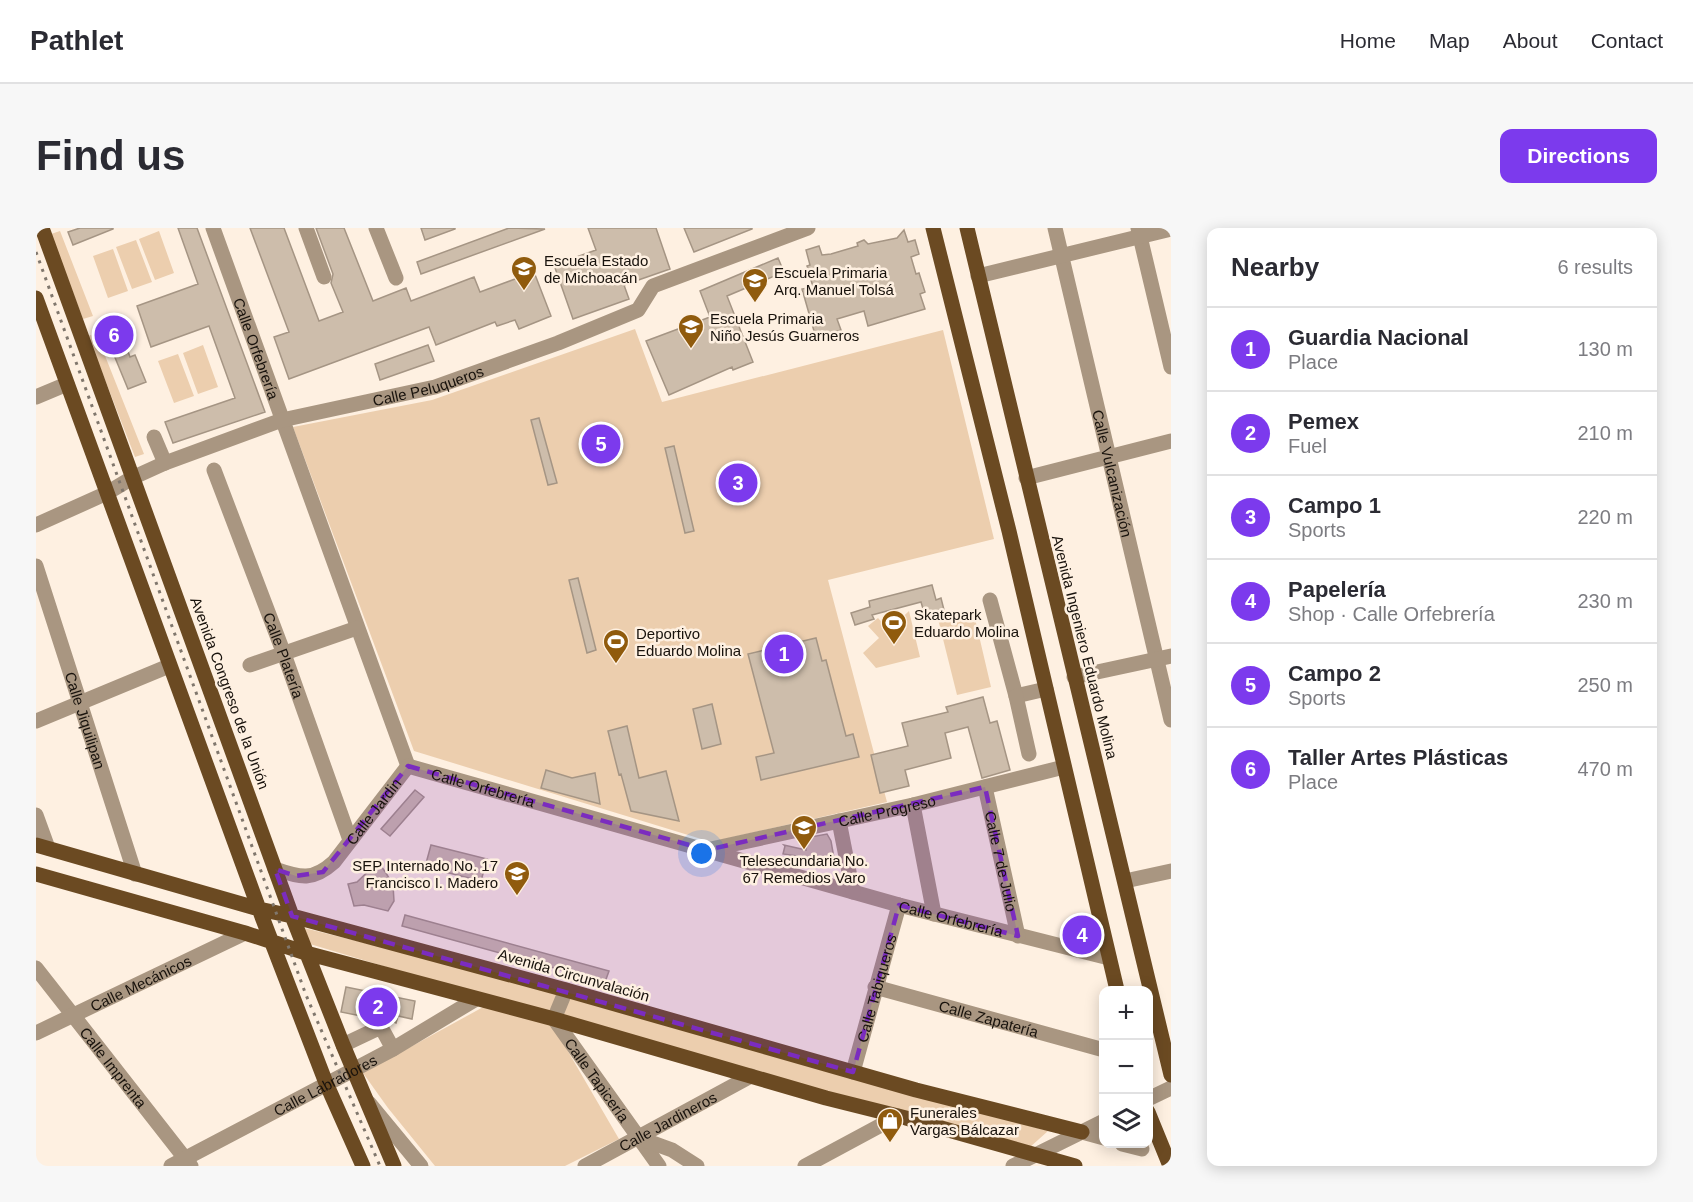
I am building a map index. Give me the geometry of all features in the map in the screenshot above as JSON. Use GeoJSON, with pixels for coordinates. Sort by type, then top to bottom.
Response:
{"type":"FeatureCollection","features":[{"type":"Feature","properties":{"kind":"main road","name":"Avenida Congreso de la Unión"},"geometry":{"type":"LineString","coordinates":[[42,228],[292,916],[394,1166]]}},
{"type":"Feature","properties":{"kind":"main road"},"geometry":{"type":"LineString","coordinates":[[933,228],[1009,531],[1116,986]]}},
{"type":"Feature","properties":{"kind":"main road","name":"Avenida Ingeniero Eduardo Molina"},"geometry":{"type":"LineString","coordinates":[[967,228],[1171,1074]]}},
{"type":"Feature","properties":{"kind":"main road"},"geometry":{"type":"LineString","coordinates":[[36,298],[258,909],[326,1083],[363,1166]]}},
{"type":"Feature","properties":{"kind":"main road","name":"Avenida Circunvalación"},"geometry":{"type":"LineString","coordinates":[[42,847],[258,909],[292,916],[566,990],[853,1072],[1082,1132]]}},
{"type":"Feature","properties":{"kind":"main road"},"geometry":{"type":"LineString","coordinates":[[36,874],[271,940],[306,953],[554,1019],[826,1098],[1075,1166]]}},
{"type":"Feature","properties":{"kind":"main road"},"geometry":{"type":"LineString","coordinates":[[1153,1122],[1170,1166]]}},
{"type":"Feature","properties":{"kind":"street","name":"Calle Orfebrería"},"geometry":{"type":"LineString","coordinates":[[213,228],[408,766],[899,905],[1109,958]]}},
{"type":"Feature","properties":{"kind":"street"},"geometry":{"type":"LineString","coordinates":[[306,228],[324,277]]}},
{"type":"Feature","properties":{"kind":"street"},"geometry":{"type":"LineString","coordinates":[[376,228],[396,278]]}},
{"type":"Feature","properties":{"kind":"street","name":"Calle Peluqueros"},"geometry":{"type":"LineString","coordinates":[[36,525],[107,494],[132,478],[165,463],[282,420],[435,387],[558,343],[638,310],[653,286],[767,235],[808,228]]}},
{"type":"Feature","properties":{"kind":"street","name":"Calle Vulcanización"},"geometry":{"type":"LineString","coordinates":[[1055,228],[1109,458],[1164,657],[1171,720]]}},
{"type":"Feature","properties":{"kind":"street"},"geometry":{"type":"LineString","coordinates":[[978,276],[1138,232],[1171,229]]}},
{"type":"Feature","properties":{"kind":"street"},"geometry":{"type":"LineString","coordinates":[[1138,232],[1171,367]]}},
{"type":"Feature","properties":{"kind":"street"},"geometry":{"type":"LineString","coordinates":[[36,397],[67,384]]}},
{"type":"Feature","properties":{"kind":"street"},"geometry":{"type":"LineString","coordinates":[[154,437],[165,463]]}},
{"type":"Feature","properties":{"kind":"street"},"geometry":{"type":"LineString","coordinates":[[1026,478],[1171,441]]}},
{"type":"Feature","properties":{"kind":"street","name":"Calle Platería"},"geometry":{"type":"LineString","coordinates":[[214,470],[284,654],[350,840]]}},
{"type":"Feature","properties":{"kind":"street","name":"Calle Jiquilipan"},"geometry":{"type":"LineString","coordinates":[[36,566],[135,874]]}},
{"type":"Feature","properties":{"kind":"street"},"geometry":{"type":"LineString","coordinates":[[990,600],[1029,754]]}},
{"type":"Feature","properties":{"kind":"street"},"geometry":{"type":"LineString","coordinates":[[250,665],[357,628]]}},
{"type":"Feature","properties":{"kind":"street"},"geometry":{"type":"LineString","coordinates":[[1074,677],[1164,657]]}},
{"type":"Feature","properties":{"kind":"street"},"geometry":{"type":"LineString","coordinates":[[36,721],[169,666]]}},
{"type":"Feature","properties":{"kind":"street"},"geometry":{"type":"LineString","coordinates":[[1016,696],[1046,689]]}},
{"type":"Feature","properties":{"kind":"street","name":"Calle Jardin"},"geometry":{"type":"LineString","coordinates":[[275,869],[297,876],[311,876],[323,872],[334,862],[408,766]]}},
{"type":"Feature","properties":{"kind":"street","name":"Calle Progreso"},"geometry":{"type":"LineString","coordinates":[[707,850],[913,805],[1065,767]]}},
{"type":"Feature","properties":{"kind":"street","name":"Calle 7 de Julio"},"geometry":{"type":"LineString","coordinates":[[985,787],[1018,936]]}},
{"type":"Feature","properties":{"kind":"street"},"geometry":{"type":"LineString","coordinates":[[913,805],[934,914]]}},
{"type":"Feature","properties":{"kind":"street"},"geometry":{"type":"LineString","coordinates":[[36,815],[42,847]]}},
{"type":"Feature","properties":{"kind":"street"},"geometry":{"type":"LineString","coordinates":[[839,821],[854,892]]}},
{"type":"Feature","properties":{"kind":"street"},"geometry":{"type":"LineString","coordinates":[[1125,882],[1171,871]]}},
{"type":"Feature","properties":{"kind":"street","name":"Calle Tabiqueros"},"geometry":{"type":"LineString","coordinates":[[853,1072],[899,905]]}},
{"type":"Feature","properties":{"kind":"street","name":"Calle Mecánicos"},"geometry":{"type":"LineString","coordinates":[[36,1033],[245,933]]}},
{"type":"Feature","properties":{"kind":"street","name":"Calle Imprenta"},"geometry":{"type":"LineString","coordinates":[[36,968],[188,1162]]}},
{"type":"Feature","properties":{"kind":"street","name":"Calle Zapatería"},"geometry":{"type":"LineString","coordinates":[[875,987],[1099,1049]]}},
{"type":"Feature","properties":{"kind":"street"},"geometry":{"type":"LineString","coordinates":[[554,1019],[566,990]]}},
{"type":"Feature","properties":{"kind":"street","name":"Calle Labradores"},"geometry":{"type":"LineString","coordinates":[[171,1166],[188,1162],[476,999]]}},
{"type":"Feature","properties":{"kind":"street","name":"Calle Tapicería"},"geometry":{"type":"LineString","coordinates":[[554,1019],[659,1166]]}},
{"type":"Feature","properties":{"kind":"street"},"geometry":{"type":"LineString","coordinates":[[343,1045],[381,1027],[393,1048]]}},
{"type":"Feature","properties":{"kind":"street","name":"Calle Jardineros"},"geometry":{"type":"LineString","coordinates":[[585,1166],[752,1076]]}},
{"type":"Feature","properties":{"kind":"street"},"geometry":{"type":"LineString","coordinates":[[1153,1097],[1171,1088]]}},
{"type":"Feature","properties":{"kind":"street"},"geometry":{"type":"LineString","coordinates":[[365,1099],[421,1166]]}},
{"type":"Feature","properties":{"kind":"street"},"geometry":{"type":"LineString","coordinates":[[805,1166],[898,1116]]}},
{"type":"Feature","properties":{"kind":"street"},"geometry":{"type":"LineString","coordinates":[[1013,1166],[1099,1124]]}},
{"type":"Feature","properties":{"kind":"street","name":"Avenida Circunvalación"},"geometry":{"type":"LineString","coordinates":[[1082,1132],[1099,1137]]}},
{"type":"Feature","properties":{"kind":"street"},"geometry":{"type":"LineString","coordinates":[[639,1138],[672,1150],[697,1166]]}},
{"type":"Feature","properties":{"kind":"highlighted area"},"geometry":{"type":"Polygon","coordinates":[[[408,766],[707,850],[985,787],[1018,936],[899,905],[853,1072],[292,916],[275,869],[296,876],[323,872],[408,766]]]}},
{"type":"Feature","properties":{"kind":"shaded area"},"geometry":{"type":"Polygon","coordinates":[[[60,231],[93,316],[83,319],[51,234],[60,231]]]}},
{"type":"Feature","properties":{"kind":"shaded area"},"geometry":{"type":"Polygon","coordinates":[[[159,231],[174,273],[155,280],[139,239],[159,231]]]}},
{"type":"Feature","properties":{"kind":"shaded area"},"geometry":{"type":"Polygon","coordinates":[[[136,240],[152,282],[132,289],[116,247],[136,240]]]}},
{"type":"Feature","properties":{"kind":"shaded area"},"geometry":{"type":"Polygon","coordinates":[[[113,249],[128,291],[108,298],[93,256],[113,249]]]}},
{"type":"Feature","properties":{"kind":"shaded area","name":"Deportivo Eduardo Molina"},"geometry":{"type":"Polygon","coordinates":[[[635,329],[662,402],[943,330],[994,539],[828,580],[887,802],[711,842],[414,751],[293,427],[432,400],[635,329]]]}},
{"type":"Feature","properties":{"kind":"shaded area"},"geometry":{"type":"Polygon","coordinates":[[[96,333],[144,454],[135,457],[88,336],[96,333]]]}},
{"type":"Feature","properties":{"kind":"shaded area"},"geometry":{"type":"Polygon","coordinates":[[[203,345],[218,387],[198,394],[183,353],[203,345]]]}},
{"type":"Feature","properties":{"kind":"shaded area"},"geometry":{"type":"Polygon","coordinates":[[[178,354],[194,396],[174,403],[158,361],[178,354]]]}},
{"type":"Feature","properties":{"kind":"shaded area"},"geometry":{"type":"Polygon","coordinates":[[[973,610],[991,687],[957,695],[938,619],[973,610]]]}},
{"type":"Feature","properties":{"kind":"shaded area","name":"Skatepark Eduardo Molina"},"geometry":{"type":"Polygon","coordinates":[[[909,611],[920,657],[876,668],[863,653],[879,638],[868,626],[878,618],[889,630],[909,611]]]}},
{"type":"Feature","properties":{"kind":"shaded area"},"geometry":{"type":"Polygon","coordinates":[[[304,928],[450,964],[1048,1131],[1029,1148],[548,1017],[619,1139],[565,1166],[435,1166],[363,1073],[496,1000],[310,944],[304,928]]]}},
{"type":"Feature","properties":{"kind":"building"},"geometry":{"type":"Polygon","coordinates":[[[80,228],[113,229],[73,245],[68,232],[80,228]]]}},
{"type":"Feature","properties":{"kind":"building"},"geometry":{"type":"Polygon","coordinates":[[[178,228],[197,228],[265,412],[173,443],[165,422],[235,398],[209,326],[151,347],[137,306],[198,284],[178,228]]]}},
{"type":"Feature","properties":{"kind":"building"},"geometry":{"type":"Polygon","coordinates":[[[250,228],[284,228],[319,321],[343,312],[331,283],[333,274],[316,228],[344,228],[373,301],[406,288],[411,301],[474,277],[480,292],[534,272],[551,316],[519,329],[515,320],[497,326],[495,322],[436,345],[429,327],[289,379],[274,337],[289,332],[250,228]]]}},
{"type":"Feature","properties":{"kind":"building"},"geometry":{"type":"Polygon","coordinates":[[[421,228],[455,228],[455,229],[425,240],[421,228]]]}},
{"type":"Feature","properties":{"kind":"building"},"geometry":{"type":"Polygon","coordinates":[[[509,228],[545,229],[421,274],[417,262],[509,228]]]}},
{"type":"Feature","properties":{"kind":"building"},"geometry":{"type":"Polygon","coordinates":[[[588,228],[656,228],[670,269],[624,285],[629,299],[573,319],[554,265],[596,250],[588,228]]]}},
{"type":"Feature","properties":{"kind":"building"},"geometry":{"type":"Polygon","coordinates":[[[684,228],[752,228],[752,229],[694,252],[684,228]]]}},
{"type":"Feature","properties":{"kind":"building"},"geometry":{"type":"Polygon","coordinates":[[[904,230],[908,242],[915,240],[919,254],[911,257],[925,292],[920,294],[925,309],[868,326],[864,311],[837,319],[841,330],[816,338],[802,289],[813,287],[807,266],[810,265],[806,250],[819,246],[822,255],[831,254],[858,246],[857,243],[864,240],[868,244],[897,238],[904,230]]]}},
{"type":"Feature","properties":{"kind":"building"},"geometry":{"type":"Polygon","coordinates":[[[778,258],[784,272],[727,296],[753,362],[733,370],[732,367],[669,395],[646,341],[710,317],[700,291],[778,258]]]}},
{"type":"Feature","properties":{"kind":"building"},"geometry":{"type":"Polygon","coordinates":[[[117,321],[130,357],[135,355],[146,382],[128,389],[102,326],[117,321]]]}},
{"type":"Feature","properties":{"kind":"building"},"geometry":{"type":"Polygon","coordinates":[[[428,345],[434,361],[380,380],[375,364],[428,345]]]}},
{"type":"Feature","properties":{"kind":"building"},"geometry":{"type":"Polygon","coordinates":[[[539,418],[557,483],[548,485],[531,420],[539,418]]]}},
{"type":"Feature","properties":{"kind":"building"},"geometry":{"type":"Polygon","coordinates":[[[674,446],[694,531],[685,533],[665,448],[674,446]]]}},
{"type":"Feature","properties":{"kind":"building"},"geometry":{"type":"Polygon","coordinates":[[[578,578],[596,650],[587,653],[569,580],[578,578]]]}},
{"type":"Feature","properties":{"kind":"building"},"geometry":{"type":"Polygon","coordinates":[[[932,585],[936,600],[941,598],[945,614],[926,619],[921,602],[872,615],[874,619],[855,625],[851,613],[870,607],[869,601],[932,585]]]}},
{"type":"Feature","properties":{"kind":"building"},"geometry":{"type":"Polygon","coordinates":[[[816,638],[822,661],[826,660],[846,736],[853,734],[859,757],[761,780],[756,757],[774,753],[748,654],[816,638]]]}},
{"type":"Feature","properties":{"kind":"building"},"geometry":{"type":"Polygon","coordinates":[[[983,697],[990,723],[997,721],[1010,770],[982,778],[968,727],[945,733],[951,758],[905,770],[909,786],[880,793],[871,755],[908,746],[902,723],[948,712],[946,707],[983,697]]]}},
{"type":"Feature","properties":{"kind":"building"},"geometry":{"type":"Polygon","coordinates":[[[712,704],[721,744],[702,749],[693,709],[712,704]]]}},
{"type":"Feature","properties":{"kind":"building"},"geometry":{"type":"Polygon","coordinates":[[[627,726],[639,778],[666,771],[679,821],[631,811],[608,731],[627,726]]]}},
{"type":"Feature","properties":{"kind":"building"},"geometry":{"type":"Polygon","coordinates":[[[546,770],[572,778],[595,773],[600,804],[541,788],[546,770]]]}},
{"type":"Feature","properties":{"kind":"building"},"geometry":{"type":"Polygon","coordinates":[[[415,790],[424,797],[390,836],[381,829],[415,790]]]}},
{"type":"Feature","properties":{"kind":"building"},"geometry":{"type":"Polygon","coordinates":[[[827,834],[831,841],[835,864],[802,860],[797,856],[783,854],[784,845],[806,850],[805,838],[827,834]]]}},
{"type":"Feature","properties":{"kind":"building"},"geometry":{"type":"Polygon","coordinates":[[[431,845],[487,859],[481,881],[425,867],[431,845]]]}},
{"type":"Feature","properties":{"kind":"building"},"geometry":{"type":"Polygon","coordinates":[[[378,862],[393,885],[394,901],[388,911],[364,905],[354,906],[348,884],[357,882],[378,862]]]}},
{"type":"Feature","properties":{"kind":"building"},"geometry":{"type":"Polygon","coordinates":[[[405,915],[609,971],[605,982],[402,926],[405,915]]]}},
{"type":"Feature","properties":{"kind":"building"},"geometry":{"type":"Polygon","coordinates":[[[346,987],[415,1001],[412,1019],[398,1016],[396,1023],[382,1017],[376,1019],[341,1012],[346,987]]]}},
{"type":"Feature","properties":{"kind":"railway"},"geometry":{"type":"LineString","coordinates":[[36,252],[306,995],[380,1166]]}},
{"type":"Feature","properties":{"kind":"place","name":"Escuela Estado de Michoacán"},"geometry":{"type":"Point","coordinates":[524,292]}},
{"type":"Feature","properties":{"kind":"place","name":"Escuela Primaria Arq. Manuel Tolsá"},"geometry":{"type":"Point","coordinates":[755,304]}},
{"type":"Feature","properties":{"kind":"place","name":"Taller Artes Plásticas"},"geometry":{"type":"Point","coordinates":[114,335]}},
{"type":"Feature","properties":{"kind":"place","name":"Escuela Primaria Niño Jesús Guarneros"},"geometry":{"type":"Point","coordinates":[691,350]}},
{"type":"Feature","properties":{"kind":"place","name":"Campo 2"},"geometry":{"type":"Point","coordinates":[601,444]}},
{"type":"Feature","properties":{"kind":"place","name":"Campo 1"},"geometry":{"type":"Point","coordinates":[738,483]}},
{"type":"Feature","properties":{"kind":"place","name":"Skatepark Eduardo Molina"},"geometry":{"type":"Point","coordinates":[894,646]}},
{"type":"Feature","properties":{"kind":"place","name":"Guardia Nacional"},"geometry":{"type":"Point","coordinates":[784,654]}},
{"type":"Feature","properties":{"kind":"place","name":"Deportivo Eduardo Molina"},"geometry":{"type":"Point","coordinates":[616,665]}},
{"type":"Feature","properties":{"kind":"place","name":"Telesecundaria No. 67 Remedios Varo"},"geometry":{"type":"Point","coordinates":[804,851]}},
{"type":"Feature","properties":{"kind":"place","name":"SEP Internado No. 17 Francisco I. Madero"},"geometry":{"type":"Point","coordinates":[517,897]}},
{"type":"Feature","properties":{"kind":"place","name":"Papelería"},"geometry":{"type":"Point","coordinates":[1082,935]}},
{"type":"Feature","properties":{"kind":"place","name":"Pemex"},"geometry":{"type":"Point","coordinates":[378,1007]}},
{"type":"Feature","properties":{"kind":"place","name":"Funerales Vargas Bálcazar"},"geometry":{"type":"Point","coordinates":[890,1144]}}]}
